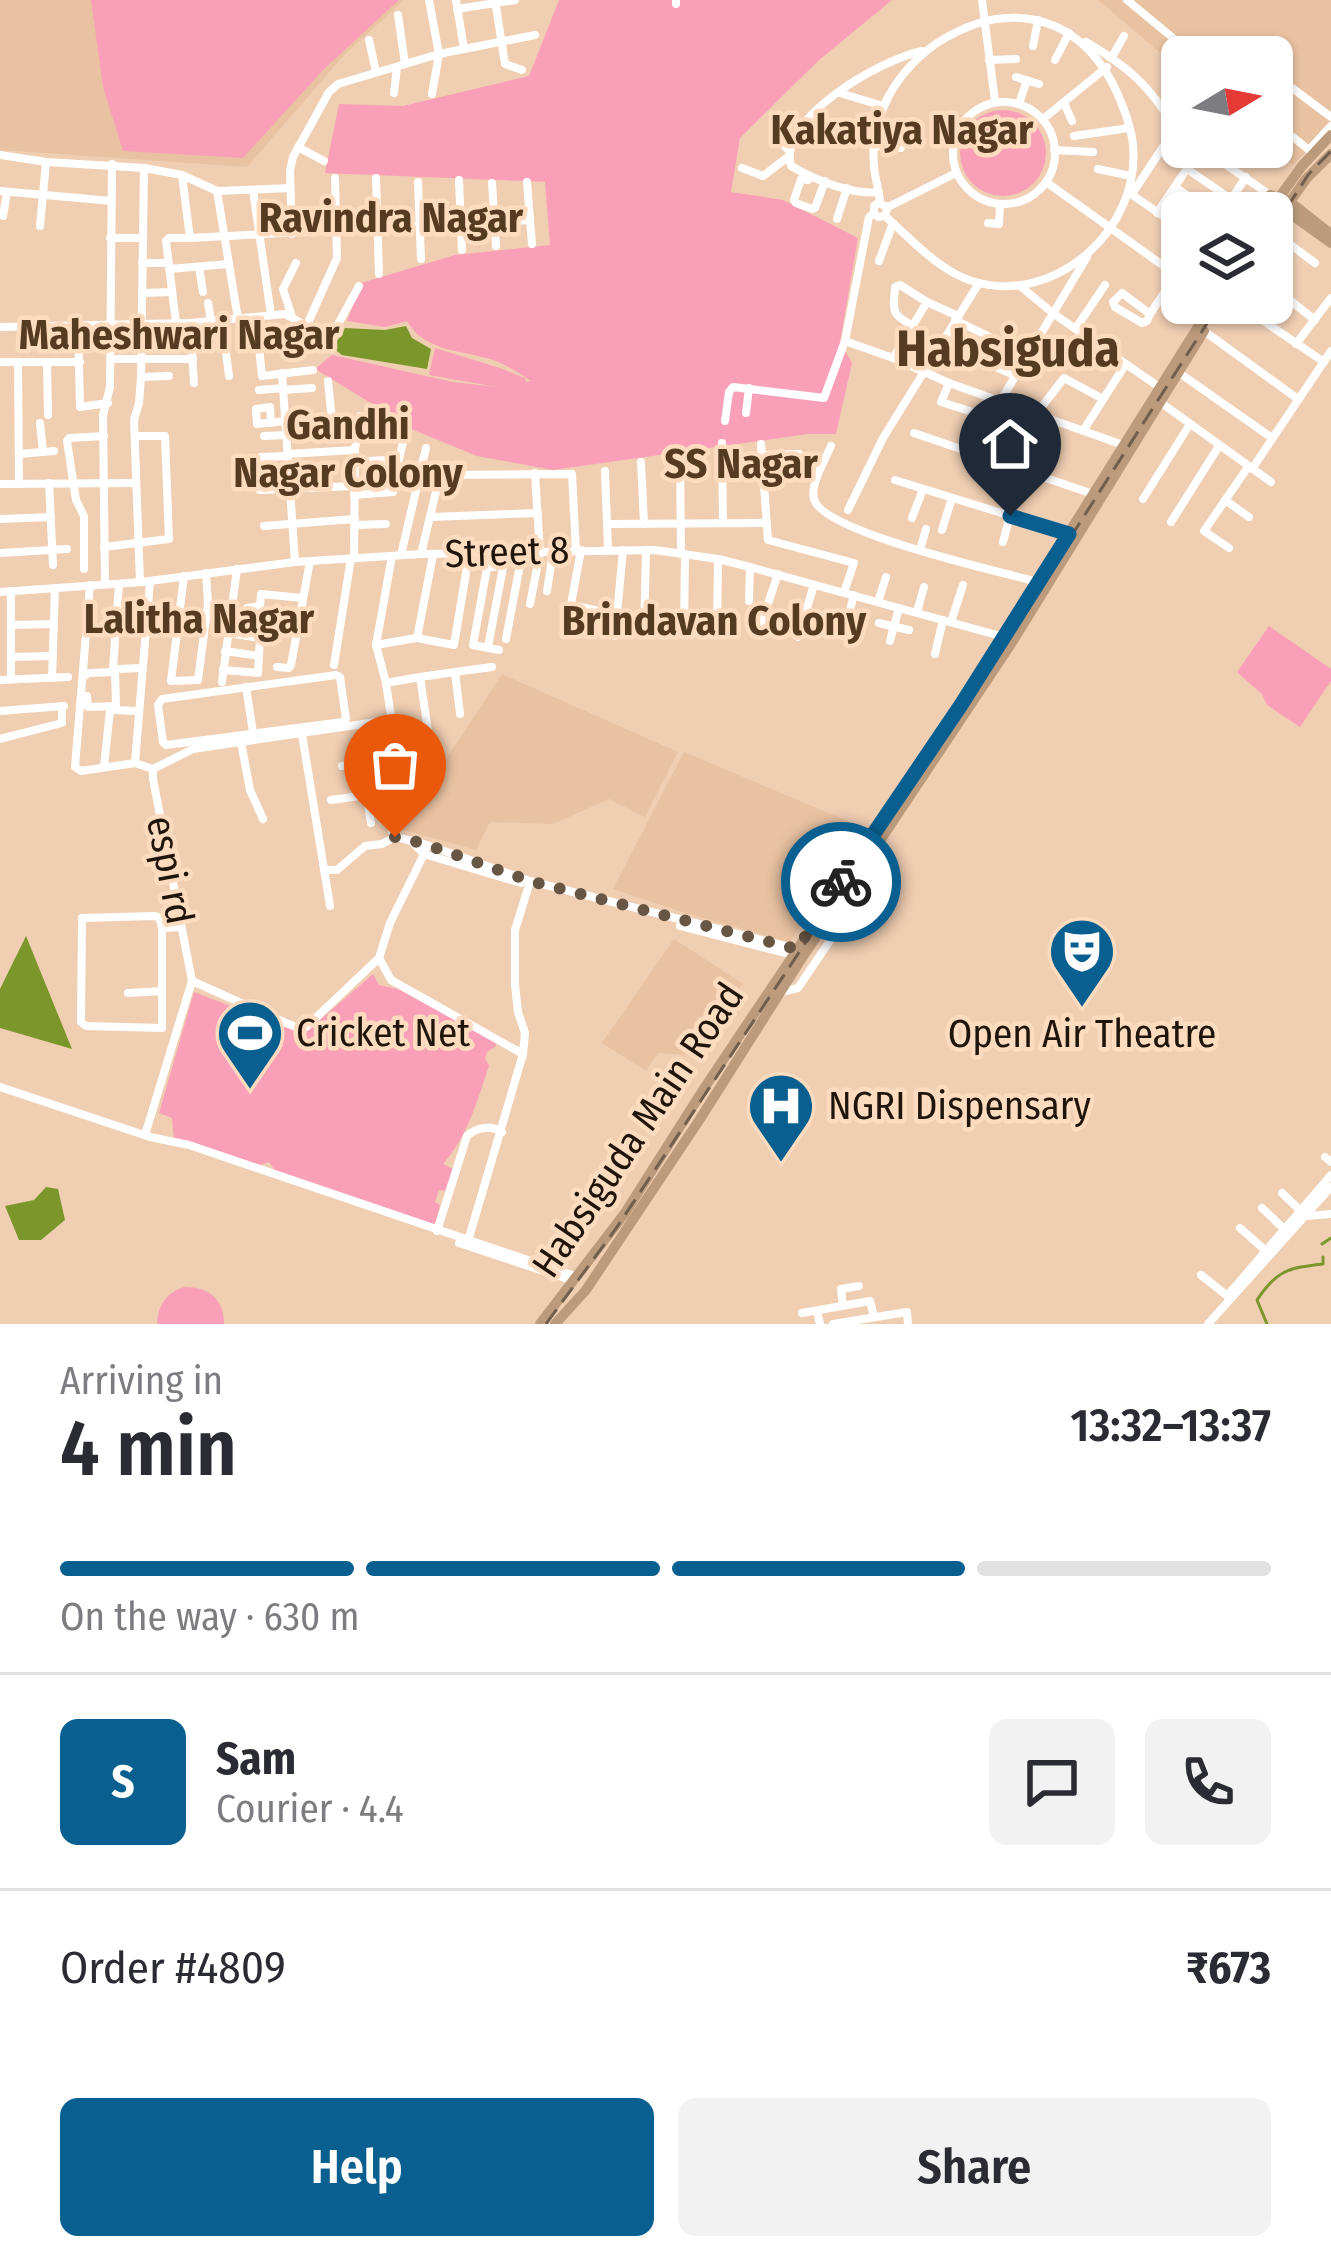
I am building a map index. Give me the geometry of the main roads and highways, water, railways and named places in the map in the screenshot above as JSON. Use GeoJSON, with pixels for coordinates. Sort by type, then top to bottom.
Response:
{"type":"FeatureCollection","features":[{"type":"Feature","properties":{"kind":"main road"},"geometry":{"type":"LineString","coordinates":[[1287,192],[1311,152],[1331,130]]}},
{"type":"Feature","properties":{"kind":"main road"},"geometry":{"type":"LineString","coordinates":[[1293,193],[1331,154]]}},
{"type":"Feature","properties":{"kind":"main road"},"geometry":{"type":"LineString","coordinates":[[1304,219],[1306,179]]}},
{"type":"Feature","properties":{"kind":"main road"},"geometry":{"type":"LineString","coordinates":[[1293,216],[1331,238]]}},
{"type":"Feature","properties":{"kind":"main road"},"geometry":{"type":"LineString","coordinates":[[1293,219],[1304,219]]}},
{"type":"Feature","properties":{"kind":"main road","name":"Habsiguda Main Road"},"geometry":{"type":"LineString","coordinates":[[555,1324],[586,1290],[795,952],[1022,626],[1155,405],[1159,387],[1203,324]]}},
{"type":"Feature","properties":{"kind":"main road","name":"Habsiguda Main Road"},"geometry":{"type":"LineString","coordinates":[[540,1324],[632,1211],[780,992],[1123,445],[1208,324]]}},
{"type":"Feature","properties":{"kind":"waterway"},"geometry":{"type":"LineString","coordinates":[[1322,1244],[1331,1238]]}},
{"type":"Feature","properties":{"kind":"waterway"},"geometry":{"type":"LineString","coordinates":[[1267,1324],[1257,1300],[1264,1290],[1284,1272],[1323,1264],[1323,1257]]}},
{"type":"Feature","properties":{"kind":"railway"},"geometry":{"type":"LineString","coordinates":[[1293,198],[1331,151]]}},
{"type":"Feature","properties":{"kind":"railway"},"geometry":{"type":"LineString","coordinates":[[546,1324],[617,1227],[975,687],[1207,324]]}},
{"type":"Feature","properties":{"kind":"place","name":"Open Air Theatre"},"geometry":{"type":"Point","coordinates":[1082,1010]}},
{"type":"Feature","properties":{"kind":"place","name":"Cricket Net"},"geometry":{"type":"Point","coordinates":[250,1092]}},
{"type":"Feature","properties":{"kind":"place","name":"NGRI Dispensary"},"geometry":{"type":"Point","coordinates":[781,1165]}},
{"type":"Feature","properties":{"kind":"district","name":"Kakatiya Nagar"},"geometry":{"type":"Point","coordinates":[902,130]}},
{"type":"Feature","properties":{"kind":"district","name":"Ravindra Nagar"},"geometry":{"type":"Point","coordinates":[391,218]}},
{"type":"Feature","properties":{"kind":"district","name":"Maheshwari Nagar"},"geometry":{"type":"Point","coordinates":[179,335]}},
{"type":"Feature","properties":{"kind":"district","name":"Habsiguda"},"geometry":{"type":"Point","coordinates":[1008,349]}},
{"type":"Feature","properties":{"kind":"district","name":"Gandhi Nagar Colony"},"geometry":{"type":"Point","coordinates":[348,449]}},
{"type":"Feature","properties":{"kind":"district","name":"SS Nagar"},"geometry":{"type":"Point","coordinates":[741,464]}},
{"type":"Feature","properties":{"kind":"district","name":"Lalitha Nagar"},"geometry":{"type":"Point","coordinates":[199,619]}},
{"type":"Feature","properties":{"kind":"district","name":"Brindavan Colony"},"geometry":{"type":"Point","coordinates":[714,621]}}]}
